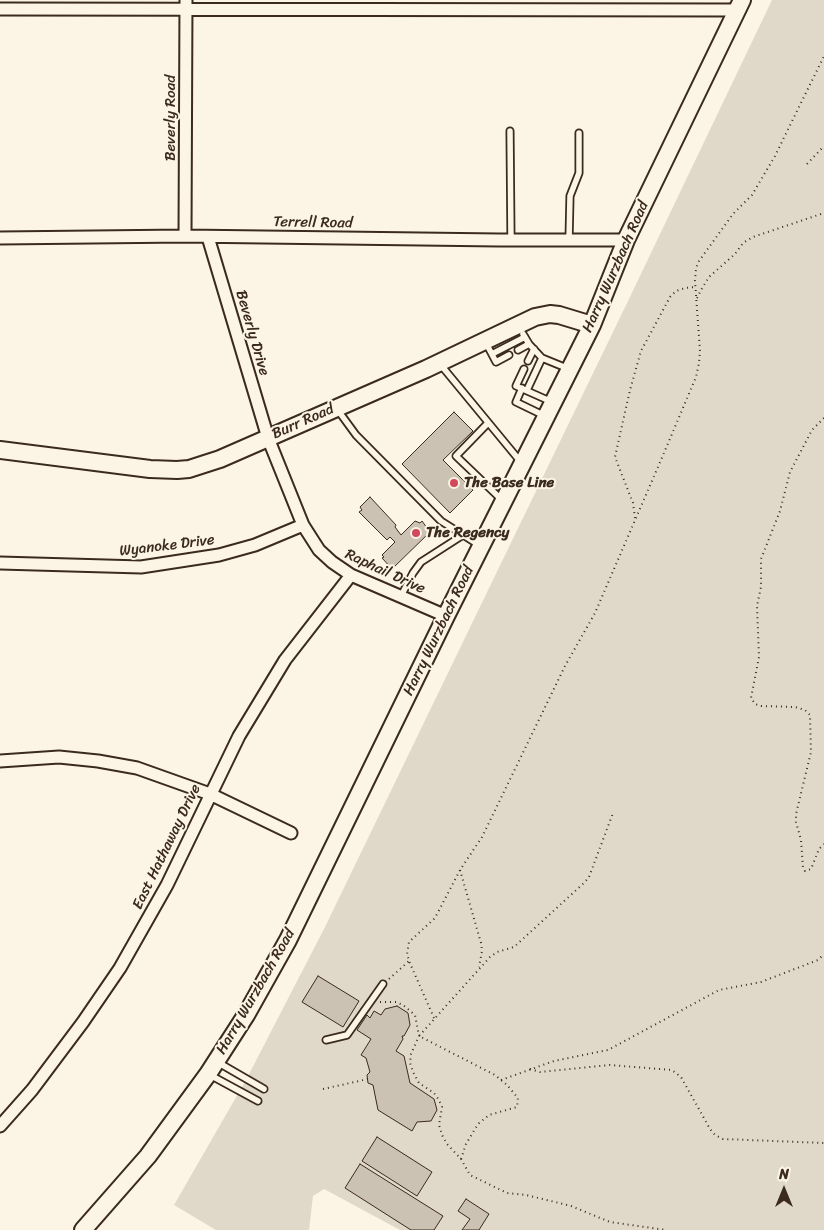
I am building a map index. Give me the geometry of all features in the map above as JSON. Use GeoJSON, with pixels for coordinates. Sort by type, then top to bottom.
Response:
{"type":"FeatureCollection","features":[{"type":"Feature","properties":{"kind":"main road","name":"Harry Wurzbach Road"},"geometry":{"type":"LineString","coordinates":[[82,1230],[148,1156],[212,1068],[246,1014],[288,940],[446,616],[592,325],[626,240],[740,5]]}},
{"type":"Feature","properties":{"kind":"main road","name":"Burr Road"},"geometry":{"type":"LineString","coordinates":[[0,450],[150,469],[177,470],[200,466],[439,363],[488,347],[521,331],[535,317],[550,314],[592,325]]}},
{"type":"Feature","properties":{"kind":"street"},"geometry":{"type":"LineString","coordinates":[[0,10],[186,4],[740,5]]}},
{"type":"Feature","properties":{"kind":"street","name":"Beverly Road"},"geometry":{"type":"LineString","coordinates":[[185,236],[186,4]]}},
{"type":"Feature","properties":{"kind":"street","name":"Terrell Road"},"geometry":{"type":"LineString","coordinates":[[0,238],[185,236],[626,240]]}},
{"type":"Feature","properties":{"kind":"street","name":"Beverly Drive"},"geometry":{"type":"LineString","coordinates":[[208,237],[268,438]]}},
{"type":"Feature","properties":{"kind":"street","name":"Raphail Drive"},"geometry":{"type":"LineString","coordinates":[[268,438],[303,525],[319,550],[351,575],[446,616]]}},
{"type":"Feature","properties":{"kind":"street","name":"Wyanoke Drive"},"geometry":{"type":"LineString","coordinates":[[0,563],[141,567],[219,555],[255,545],[303,525]]}},
{"type":"Feature","properties":{"kind":"street","name":"East Hathaway Drive"},"geometry":{"type":"LineString","coordinates":[[0,1126],[32,1090],[83,1022],[120,968],[167,885],[239,736],[285,660],[351,575]]}},
{"type":"Feature","properties":{"kind":"street"},"geometry":{"type":"LineString","coordinates":[[0,761],[59,757],[98,760],[136,768],[210,794],[291,833]]}},
{"type":"Feature","properties":{"kind":"lane"},"geometry":{"type":"LineString","coordinates":[[510,131],[511,240]]}},
{"type":"Feature","properties":{"kind":"lane"},"geometry":{"type":"LineString","coordinates":[[569,240],[570,196],[580,173],[579,133]]}},
{"type":"Feature","properties":{"kind":"lane"},"geometry":{"type":"LineString","coordinates":[[521,331],[542,358],[569,369]]}},
{"type":"Feature","properties":{"kind":"lane"},"geometry":{"type":"LineString","coordinates":[[518,350],[532,346]]}},
{"type":"Feature","properties":{"kind":"lane"},"geometry":{"type":"LineString","coordinates":[[528,361],[532,346]]}},
{"type":"Feature","properties":{"kind":"lane"},"geometry":{"type":"LineString","coordinates":[[488,347],[496,362],[510,355]]}},
{"type":"Feature","properties":{"kind":"lane"},"geometry":{"type":"LineString","coordinates":[[542,358],[516,402],[550,409]]}},
{"type":"Feature","properties":{"kind":"lane"},"geometry":{"type":"LineString","coordinates":[[439,363],[522,463]]}},
{"type":"Feature","properties":{"kind":"lane"},"geometry":{"type":"LineString","coordinates":[[524,369],[516,386],[524,389],[550,409]]}},
{"type":"Feature","properties":{"kind":"lane"},"geometry":{"type":"LineString","coordinates":[[336,408],[356,435],[441,521],[481,546]]}},
{"type":"Feature","properties":{"kind":"lane"},"geometry":{"type":"LineString","coordinates":[[488,423],[456,456],[504,501]]}},
{"type":"Feature","properties":{"kind":"lane"},"geometry":{"type":"LineString","coordinates":[[400,597],[421,562],[463,535]]}},
{"type":"Feature","properties":{"kind":"lane"},"geometry":{"type":"LineString","coordinates":[[326,1040],[347,1036],[383,984]]}},
{"type":"Feature","properties":{"kind":"lane"},"geometry":{"type":"LineString","coordinates":[[212,1068],[264,1089]]}},
{"type":"Feature","properties":{"kind":"lane"},"geometry":{"type":"LineString","coordinates":[[212,1068],[258,1101]]}},
{"type":"Feature","properties":{"kind":"path"},"geometry":{"type":"LineString","coordinates":[[434,1018],[409,961],[407,954],[409,942],[435,918],[460,870],[482,837],[565,666],[595,613],[696,377],[700,363],[695,286],[696,268],[733,214],[752,194],[775,156],[794,113],[824,56]]}},
{"type":"Feature","properties":{"kind":"path"},"geometry":{"type":"LineString","coordinates":[[807,164],[824,146]]}},
{"type":"Feature","properties":{"kind":"path"},"geometry":{"type":"LineString","coordinates":[[696,300],[700,290],[710,277],[744,243],[753,237],[824,213]]}},
{"type":"Feature","properties":{"kind":"path"},"geometry":{"type":"LineString","coordinates":[[636,520],[633,503],[615,457],[630,390],[641,351],[670,297],[685,288],[695,286]]}},
{"type":"Feature","properties":{"kind":"path"},"geometry":{"type":"LineString","coordinates":[[824,418],[812,430],[790,472],[780,511],[761,559],[761,587],[757,606],[759,657],[751,698],[755,704],[761,706],[795,707],[805,710],[810,715],[811,752],[796,814],[796,822],[801,840],[803,868],[806,871],[811,869],[819,849],[824,844]]}},
{"type":"Feature","properties":{"kind":"path"},"geometry":{"type":"LineString","coordinates":[[613,814],[586,882],[514,947],[496,952],[478,969],[419,1036],[411,1054],[410,1063],[419,1083],[434,1093],[439,1100],[442,1107],[439,1125],[442,1135],[447,1144],[461,1159],[470,1176],[507,1193],[558,1202],[610,1222],[666,1230]]}},
{"type":"Feature","properties":{"kind":"path"},"geometry":{"type":"LineString","coordinates":[[460,870],[481,943],[482,951],[478,969]]}},
{"type":"Feature","properties":{"kind":"path"},"geometry":{"type":"LineString","coordinates":[[501,1080],[571,1056],[590,1055],[608,1050],[718,990],[761,982],[818,960],[824,954]]}},
{"type":"Feature","properties":{"kind":"path"},"geometry":{"type":"LineString","coordinates":[[383,984],[409,961]]}},
{"type":"Feature","properties":{"kind":"path"},"geometry":{"type":"LineString","coordinates":[[369,1004],[387,1001],[403,1004],[415,1015],[419,1036]]}},
{"type":"Feature","properties":{"kind":"path"},"geometry":{"type":"LineString","coordinates":[[419,1036],[495,1075],[518,1098],[517,1107],[489,1115],[483,1119],[472,1133],[461,1159]]}},
{"type":"Feature","properties":{"kind":"path"},"geometry":{"type":"LineString","coordinates":[[530,1070],[540,1072],[610,1065],[672,1070],[681,1077],[710,1129],[715,1135],[723,1139],[824,1143]]}},
{"type":"Feature","properties":{"kind":"path"},"geometry":{"type":"LineString","coordinates":[[324,1089],[368,1079]]}},
{"type":"Feature","properties":{"kind":"shaded area"},"geometry":{"type":"Polygon","coordinates":[[[772,0],[824,0],[824,1230],[400,1230],[324,1189],[313,1196],[309,1230],[216,1230],[174,1205],[246,1080],[325,927],[772,0]]]}},
{"type":"Feature","properties":{"kind":"building"},"geometry":{"type":"Polygon","coordinates":[[[454,412],[473,431],[443,460],[473,490],[450,513],[402,464],[454,412]]]}},
{"type":"Feature","properties":{"kind":"building","name":"The Regency"},"geometry":{"type":"Polygon","coordinates":[[[370,497],[396,525],[395,527],[401,535],[415,521],[420,523],[422,521],[430,532],[392,569],[382,558],[384,557],[382,555],[395,542],[390,537],[387,540],[359,512],[362,510],[360,507],[370,497]]]}},
{"type":"Feature","properties":{"kind":"building"},"geometry":{"type":"Polygon","coordinates":[[[318,976],[359,1001],[343,1027],[302,1002],[318,976]]]}},
{"type":"Feature","properties":{"kind":"building"},"geometry":{"type":"Polygon","coordinates":[[[397,1006],[408,1013],[410,1025],[404,1036],[402,1036],[403,1039],[396,1051],[404,1056],[410,1083],[434,1099],[437,1110],[431,1121],[417,1122],[412,1131],[378,1110],[373,1085],[368,1083],[367,1075],[370,1072],[366,1058],[361,1055],[371,1039],[357,1030],[367,1015],[370,1018],[374,1011],[381,1015],[385,1009],[397,1006]]]}},
{"type":"Feature","properties":{"kind":"building"},"geometry":{"type":"Polygon","coordinates":[[[377,1137],[432,1172],[417,1196],[362,1161],[377,1137]]]}},
{"type":"Feature","properties":{"kind":"building"},"geometry":{"type":"Polygon","coordinates":[[[360,1164],[443,1216],[434,1230],[411,1230],[345,1188],[360,1164]]]}},
{"type":"Feature","properties":{"kind":"building"},"geometry":{"type":"Polygon","coordinates":[[[466,1199],[489,1214],[479,1230],[462,1230],[470,1219],[458,1211],[466,1199]]]}},
{"type":"Feature","properties":{"kind":"place","name":"The Base Line"},"geometry":{"type":"Point","coordinates":[454,483]}},
{"type":"Feature","properties":{"kind":"place","name":"The Regency"},"geometry":{"type":"Point","coordinates":[416,533]}}]}
